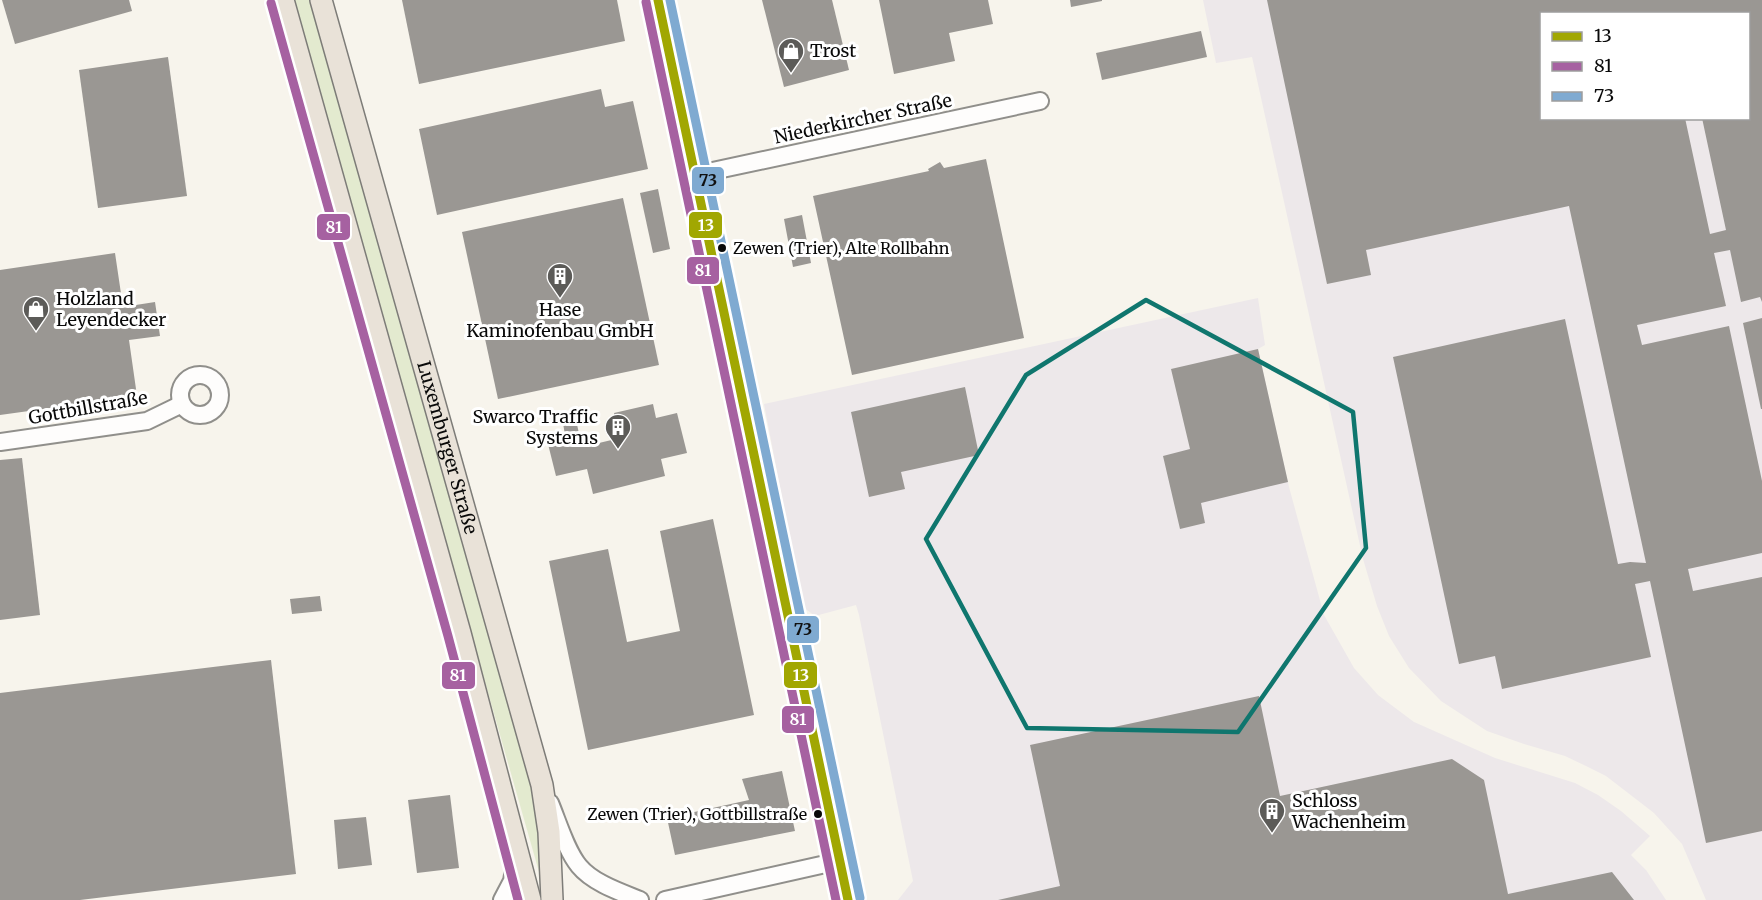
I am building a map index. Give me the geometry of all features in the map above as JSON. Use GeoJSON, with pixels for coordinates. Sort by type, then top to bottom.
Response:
{"type":"FeatureCollection","features":[{"type":"Feature","properties":{"kind":"main road"},"geometry":{"type":"LineString","coordinates":[[283,0],[460,633],[530,900]]}},
{"type":"Feature","properties":{"kind":"main road","name":"Luxemburger Straße"},"geometry":{"type":"LineString","coordinates":[[321,0],[542,785],[549,832],[552,900]]}},
{"type":"Feature","properties":{"kind":"street"},"geometry":{"type":"LineString","coordinates":[[658,0],[848,900]]}},
{"type":"Feature","properties":{"kind":"street","name":"Niederkircher Straße"},"geometry":{"type":"LineString","coordinates":[[694,175],[1040,101]]}},
{"type":"Feature","properties":{"kind":"street","name":"Gottbillstraße"},"geometry":{"type":"LineString","coordinates":[[0,442],[147,421],[182,404]]}},
{"type":"Feature","properties":{"kind":"street"},"geometry":{"type":"LineString","coordinates":[[542,785],[565,841],[579,866],[588,875],[604,884],[640,900]]}},
{"type":"Feature","properties":{"kind":"street"},"geometry":{"type":"LineString","coordinates":[[502,900],[512,880],[517,852]]}},
{"type":"Feature","properties":{"kind":"street"},"geometry":{"type":"LineString","coordinates":[[665,900],[839,861]]}},
{"type":"Feature","properties":{"kind":"highlighted area"},"geometry":{"type":"Polygon","coordinates":[[[1146,300],[1353,412],[1366,548],[1238,732],[1027,728],[926,539],[1026,375],[1146,300]]]}},
{"type":"Feature","properties":{"kind":"shaded area"},"geometry":{"type":"Polygon","coordinates":[[[1203,0],[1762,0],[1762,900],[1706,900],[1682,844],[1654,813],[1606,776],[1565,756],[1487,731],[1441,701],[1409,668],[1389,636],[1363,559],[1252,57],[1216,63],[1203,0]]]}},
{"type":"Feature","properties":{"kind":"shaded area"},"geometry":{"type":"Polygon","coordinates":[[[1258,298],[1265,345],[1258,349],[1289,487],[1324,615],[1354,668],[1378,695],[1414,722],[1495,758],[1575,783],[1621,811],[1650,836],[1631,855],[1646,870],[1666,900],[898,900],[913,881],[859,615],[856,605],[815,616],[803,607],[764,404],[1258,298]]]}},
{"type":"Feature","properties":{"kind":"green space"},"geometry":{"type":"Polygon","coordinates":[[[291,0],[310,0],[539,809],[543,886],[291,0]]]}},
{"type":"Feature","properties":{"kind":"building"},"geometry":{"type":"Polygon","coordinates":[[[2,0],[129,0],[132,11],[15,44],[2,0]]]}},
{"type":"Feature","properties":{"kind":"building"},"geometry":{"type":"Polygon","coordinates":[[[402,0],[617,0],[625,41],[419,84],[402,0]]]}},
{"type":"Feature","properties":{"kind":"building"},"geometry":{"type":"Polygon","coordinates":[[[762,0],[832,0],[849,70],[784,87],[762,0]]]}},
{"type":"Feature","properties":{"kind":"building"},"geometry":{"type":"Polygon","coordinates":[[[879,0],[988,0],[993,24],[949,33],[955,61],[894,74],[879,0]]]}},
{"type":"Feature","properties":{"kind":"building"},"geometry":{"type":"Polygon","coordinates":[[[1070,0],[1102,0],[1102,1],[1071,7],[1070,0]]]}},
{"type":"Feature","properties":{"kind":"building"},"geometry":{"type":"Polygon","coordinates":[[[1267,0],[1762,0],[1762,302],[1760,297],[1741,302],[1730,250],[1714,253],[1726,306],[1637,325],[1642,345],[1729,326],[1762,481],[1762,553],[1688,569],[1693,591],[1762,577],[1762,831],[1706,843],[1650,581],[1635,584],[1651,657],[1502,689],[1495,656],[1459,664],[1393,357],[1565,319],[1618,564],[1646,563],[1569,206],[1366,250],[1371,275],[1327,284],[1267,0]],[[1540,12],[1540,120],[1685,120],[1710,234],[1726,230],[1702,120],[1750,120],[1750,12],[1540,12]]]}},
{"type":"Feature","properties":{"kind":"building"},"geometry":{"type":"Polygon","coordinates":[[[1201,31],[1207,57],[1102,80],[1096,53],[1201,31]]]}},
{"type":"Feature","properties":{"kind":"building"},"geometry":{"type":"Polygon","coordinates":[[[168,57],[187,196],[98,208],[79,70],[168,57]]]}},
{"type":"Feature","properties":{"kind":"building"},"geometry":{"type":"Polygon","coordinates":[[[601,89],[605,107],[633,101],[648,169],[437,215],[419,129],[601,89]]]}},
{"type":"Feature","properties":{"kind":"building"},"geometry":{"type":"Polygon","coordinates":[[[986,159],[1024,338],[852,375],[813,196],[929,171],[928,169],[940,162],[944,168],[986,159]]]}},
{"type":"Feature","properties":{"kind":"building"},"geometry":{"type":"Polygon","coordinates":[[[658,189],[670,249],[653,253],[640,193],[658,189]]]}},
{"type":"Feature","properties":{"kind":"building","name":"Hase Kaminofenbau GmbH"},"geometry":{"type":"Polygon","coordinates":[[[623,198],[659,365],[498,399],[462,232],[623,198]]]}},
{"type":"Feature","properties":{"kind":"building"},"geometry":{"type":"Polygon","coordinates":[[[802,215],[811,263],[793,267],[784,219],[802,215]]]}},
{"type":"Feature","properties":{"kind":"building"},"geometry":{"type":"Polygon","coordinates":[[[115,253],[123,307],[155,302],[160,336],[129,340],[137,396],[0,415],[0,270],[115,253]]]}},
{"type":"Feature","properties":{"kind":"building"},"geometry":{"type":"Polygon","coordinates":[[[1762,318],[1762,409],[1761,409],[1743,323],[1762,318]]]}},
{"type":"Feature","properties":{"kind":"building"},"geometry":{"type":"Polygon","coordinates":[[[1258,349],[1288,482],[1201,503],[1205,523],[1180,529],[1163,456],[1190,449],[1171,369],[1258,349]]]}},
{"type":"Feature","properties":{"kind":"building"},"geometry":{"type":"Polygon","coordinates":[[[965,387],[979,455],[901,472],[905,489],[869,497],[851,412],[965,387]]]}},
{"type":"Feature","properties":{"kind":"building","name":"Swarco Traffic Systems"},"geometry":{"type":"Polygon","coordinates":[[[653,404],[656,418],[677,413],[687,453],[661,459],[665,476],[593,494],[587,469],[556,476],[547,440],[565,435],[563,423],[576,420],[582,447],[620,438],[614,413],[653,404]]]}},
{"type":"Feature","properties":{"kind":"building"},"geometry":{"type":"Polygon","coordinates":[[[22,458],[40,615],[0,620],[0,460],[22,458]]]}},
{"type":"Feature","properties":{"kind":"building"},"geometry":{"type":"Polygon","coordinates":[[[713,519],[754,715],[588,750],[549,561],[608,549],[627,642],[680,631],[660,531],[713,519]]]}},
{"type":"Feature","properties":{"kind":"building"},"geometry":{"type":"Polygon","coordinates":[[[320,596],[322,611],[292,614],[290,599],[320,596]]]}},
{"type":"Feature","properties":{"kind":"building"},"geometry":{"type":"Polygon","coordinates":[[[271,660],[296,874],[80,900],[0,900],[0,693],[271,660]]]}},
{"type":"Feature","properties":{"kind":"building","name":"Schloss Wachenheim"},"geometry":{"type":"Polygon","coordinates":[[[1259,696],[1280,796],[1452,759],[1484,780],[1508,894],[1612,872],[1634,900],[998,900],[1060,886],[1030,745],[1259,696]]]}},
{"type":"Feature","properties":{"kind":"building"},"geometry":{"type":"Polygon","coordinates":[[[782,771],[795,831],[675,855],[667,818],[749,800],[742,779],[782,771]]]}},
{"type":"Feature","properties":{"kind":"building"},"geometry":{"type":"Polygon","coordinates":[[[450,795],[459,868],[417,873],[408,800],[450,795]]]}},
{"type":"Feature","properties":{"kind":"building"},"geometry":{"type":"Polygon","coordinates":[[[366,817],[372,865],[338,869],[334,820],[366,817]]]}},
{"type":"Feature","properties":{"kind":"transit line","name":"13"},"geometry":{"type":"LineString","coordinates":[[658,0],[848,900]]}},
{"type":"Feature","properties":{"kind":"transit line","name":"73"},"geometry":{"type":"LineString","coordinates":[[670,0],[860,898]]}},
{"type":"Feature","properties":{"kind":"transit line","name":"81"},"geometry":{"type":"LineString","coordinates":[[646,2],[836,900]]}},
{"type":"Feature","properties":{"kind":"transit line","name":"81"},"geometry":{"type":"LineString","coordinates":[[271,3],[448,636],[518,900]]}},
{"type":"Feature","properties":{"kind":"place","name":"Trost"},"geometry":{"type":"Point","coordinates":[791,74]}},
{"type":"Feature","properties":{"kind":"place","name":"Zewen (Trier), Alte Rollbahn"},"geometry":{"type":"Point","coordinates":[722,248]}},
{"type":"Feature","properties":{"kind":"place","name":"Hase Kaminofenbau GmbH"},"geometry":{"type":"Point","coordinates":[560,299]}},
{"type":"Feature","properties":{"kind":"place","name":"Holzland Leyendecker"},"geometry":{"type":"Point","coordinates":[36,332]}},
{"type":"Feature","properties":{"kind":"place","name":"Swarco Traffic Systems"},"geometry":{"type":"Point","coordinates":[618,450]}},
{"type":"Feature","properties":{"kind":"place","name":"Zewen (Trier), Gottbillstraße"},"geometry":{"type":"Point","coordinates":[818,814]}},
{"type":"Feature","properties":{"kind":"place","name":"Schloss Wachenheim"},"geometry":{"type":"Point","coordinates":[1272,834]}}]}
